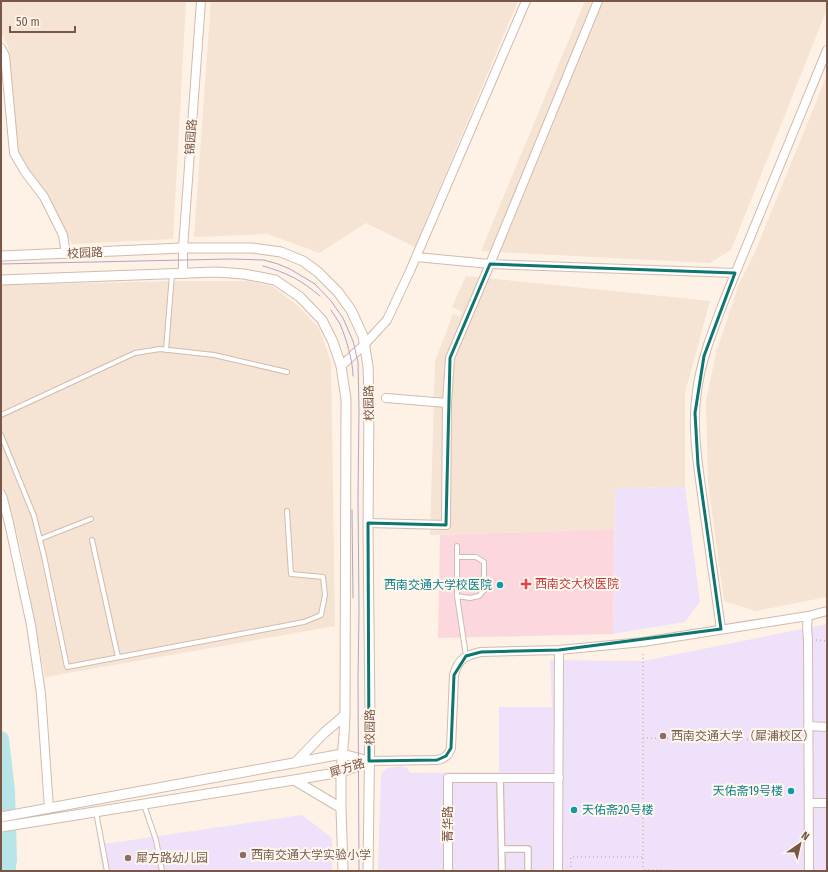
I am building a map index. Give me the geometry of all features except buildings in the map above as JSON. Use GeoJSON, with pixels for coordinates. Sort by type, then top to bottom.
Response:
{"type":"FeatureCollection","features":[{"type":"Feature","properties":{"kind":"street","name":"锦园路"},"geometry":{"type":"LineString","coordinates":[[183,274],[183,248],[201,1]]}},
{"type":"Feature","properties":{"kind":"street"},"geometry":{"type":"LineString","coordinates":[[341,366],[364,345],[387,320],[410,271],[526,1]]}},
{"type":"Feature","properties":{"kind":"street"},"geometry":{"type":"LineString","coordinates":[[368,523],[446,525],[447,403],[450,358],[598,1]]}},
{"type":"Feature","properties":{"kind":"street"},"geometry":{"type":"LineString","coordinates":[[1,48],[5,56],[14,153],[25,172],[44,197],[63,236],[66,254]]}},
{"type":"Feature","properties":{"kind":"street"},"geometry":{"type":"LineString","coordinates":[[721,629],[698,466],[695,413],[696,391],[704,356],[711,335],[827,50]]}},
{"type":"Feature","properties":{"kind":"street","name":"校园路"},"geometry":{"type":"LineString","coordinates":[[1,256],[183,248],[252,248],[281,252],[303,261],[318,272],[338,292],[351,310],[362,336],[368,366],[370,717],[368,871]]}},
{"type":"Feature","properties":{"kind":"street"},"geometry":{"type":"LineString","coordinates":[[416,257],[490,264],[735,273]]}},
{"type":"Feature","properties":{"kind":"street","name":"校园路"},"geometry":{"type":"LineString","coordinates":[[1,280],[216,272],[244,274],[275,280],[300,297],[322,320],[333,342],[341,366],[346,399],[345,714],[341,772],[343,871]]}},
{"type":"Feature","properties":{"kind":"street"},"geometry":{"type":"LineString","coordinates":[[386,398],[447,403]]}},
{"type":"Feature","properties":{"kind":"street"},"geometry":{"type":"LineString","coordinates":[[1,494],[9,523],[32,633],[42,694],[49,808]]}},
{"type":"Feature","properties":{"kind":"street"},"geometry":{"type":"LineString","coordinates":[[369,761],[440,760],[446,756],[451,748],[454,675],[457,667],[466,656],[481,652],[559,650],[643,642],[827,612]]}},
{"type":"Feature","properties":{"kind":"street"},"geometry":{"type":"LineString","coordinates":[[808,616],[809,871]]}},
{"type":"Feature","properties":{"kind":"street"},"geometry":{"type":"LineString","coordinates":[[558,871],[559,650]]}},
{"type":"Feature","properties":{"kind":"street"},"geometry":{"type":"LineString","coordinates":[[295,763],[345,714]]}},
{"type":"Feature","properties":{"kind":"street"},"geometry":{"type":"LineString","coordinates":[[808,726],[827,727]]}},
{"type":"Feature","properties":{"kind":"street","name":"犀方路"},"geometry":{"type":"LineString","coordinates":[[1,817],[342,754],[369,761]]}},
{"type":"Feature","properties":{"kind":"street","name":"犀方路"},"geometry":{"type":"LineString","coordinates":[[1,827],[341,772],[369,761]]}},
{"type":"Feature","properties":{"kind":"street","name":"菁华路"},"geometry":{"type":"LineString","coordinates":[[448,871],[448,778],[500,778]]}},
{"type":"Feature","properties":{"kind":"street"},"geometry":{"type":"LineString","coordinates":[[502,871],[500,778],[559,778]]}},
{"type":"Feature","properties":{"kind":"street"},"geometry":{"type":"LineString","coordinates":[[294,780],[341,808]]}},
{"type":"Feature","properties":{"kind":"street"},"geometry":{"type":"LineString","coordinates":[[809,803],[827,803]]}},
{"type":"Feature","properties":{"kind":"street"},"geometry":{"type":"LineString","coordinates":[[502,849],[528,849],[528,871]]}},
{"type":"Feature","properties":{"kind":"lane"},"geometry":{"type":"LineString","coordinates":[[166,350],[172,274]]}},
{"type":"Feature","properties":{"kind":"lane"},"geometry":{"type":"LineString","coordinates":[[1,415],[135,353],[160,349],[214,355],[286,372]]}},
{"type":"Feature","properties":{"kind":"lane"},"geometry":{"type":"LineString","coordinates":[[1,435],[34,516],[67,667],[304,622],[321,615],[325,595],[323,577],[291,574],[287,511]]}},
{"type":"Feature","properties":{"kind":"lane"},"geometry":{"type":"LineString","coordinates":[[40,539],[91,519]]}},
{"type":"Feature","properties":{"kind":"lane"},"geometry":{"type":"LineString","coordinates":[[92,540],[118,657]]}},
{"type":"Feature","properties":{"kind":"lane"},"geometry":{"type":"LineString","coordinates":[[456,546],[457,596],[466,656]]}},
{"type":"Feature","properties":{"kind":"lane"},"geometry":{"type":"LineString","coordinates":[[457,557],[476,557],[484,562],[484,590],[479,596],[470,598],[457,596]]}},
{"type":"Feature","properties":{"kind":"lane"},"geometry":{"type":"LineString","coordinates":[[144,804],[156,840],[162,871]]}},
{"type":"Feature","properties":{"kind":"lane"},"geometry":{"type":"LineString","coordinates":[[96,812],[107,871]]}},
{"type":"Feature","properties":{"kind":"path"},"geometry":{"type":"LineString","coordinates":[[808,640],[827,641]]}},
{"type":"Feature","properties":{"kind":"path"},"geometry":{"type":"LineString","coordinates":[[643,642],[643,871],[686,871]]}},
{"type":"Feature","properties":{"kind":"path"},"geometry":{"type":"LineString","coordinates":[[643,738],[790,740]]}},
{"type":"Feature","properties":{"kind":"path"},"geometry":{"type":"LineString","coordinates":[[571,871],[571,857],[643,856]]}},
{"type":"Feature","properties":{"kind":"highlighted area"},"geometry":{"type":"Polygon","coordinates":[[[490,264],[735,273],[704,356],[695,413],[698,465],[721,629],[559,650],[481,652],[466,656],[454,675],[451,748],[446,756],[437,760],[369,761],[368,523],[446,525],[450,358],[490,264]]]}},
{"type":"Feature","properties":{"kind":"shaded area"},"geometry":{"type":"Polygon","coordinates":[[[1,1],[186,1],[173,239],[72,244],[19,153],[8,45],[1,33],[1,1]]]}},
{"type":"Feature","properties":{"kind":"shaded area"},"geometry":{"type":"Polygon","coordinates":[[[211,1],[518,1],[415,247],[366,223],[319,253],[268,234],[194,237],[211,1]]]}},
{"type":"Feature","properties":{"kind":"shaded area"},"geometry":{"type":"Polygon","coordinates":[[[585,1],[827,1],[827,9],[731,250],[710,263],[481,251],[585,1]]]}},
{"type":"Feature","properties":{"kind":"shaded area"},"geometry":{"type":"Polygon","coordinates":[[[827,75],[827,597],[756,611],[724,601],[708,482],[706,401],[716,353],[739,284],[755,252],[827,75]]]}},
{"type":"Feature","properties":{"kind":"shaded area"},"geometry":{"type":"Polygon","coordinates":[[[466,276],[710,301],[685,393],[685,487],[615,488],[614,529],[430,535],[435,362],[453,314],[460,317],[462,312],[452,307],[466,276]]]}},
{"type":"Feature","properties":{"kind":"shaded area"},"geometry":{"type":"Polygon","coordinates":[[[249,281],[272,286],[297,305],[319,328],[331,362],[335,626],[45,677],[20,545],[8,501],[1,484],[1,285],[249,281]]]}},
{"type":"Feature","properties":{"kind":"shaded area"},"geometry":{"type":"Polygon","coordinates":[[[685,487],[700,602],[685,622],[613,634],[615,488],[685,487]]]}},
{"type":"Feature","properties":{"kind":"shaded area","name":"西南交大校医院"},"geometry":{"type":"Polygon","coordinates":[[[614,529],[613,634],[438,638],[440,535],[614,529]]]}},
{"type":"Feature","properties":{"kind":"shaded area","name":"西南交通大学（犀浦校区）"},"geometry":{"type":"Polygon","coordinates":[[[827,624],[827,871],[378,871],[382,772],[388,768],[402,766],[407,768],[411,773],[499,772],[499,707],[552,707],[550,660],[643,661],[827,624]]]}},
{"type":"Feature","properties":{"kind":"shaded area","name":"西南交通大学实验小学"},"geometry":{"type":"Polygon","coordinates":[[[302,815],[332,838],[332,871],[103,871],[98,845],[302,815]]]}},
{"type":"Feature","properties":{"kind":"green space"},"geometry":{"type":"Polygon","coordinates":[[[14,845],[16,871],[1,871],[1,847],[14,845]]]}},
{"type":"Feature","properties":{"kind":"waterway"},"geometry":{"type":"LineString","coordinates":[[1,739],[7,791],[9,860],[7,871]]}},
{"type":"Feature","properties":{"kind":"tram line"},"geometry":{"type":"LineString","coordinates":[[1,264],[230,259],[264,260],[290,269],[315,284],[331,301],[343,318],[353,341],[358,362],[359,871]]}},
{"type":"Feature","properties":{"kind":"tram line"},"geometry":{"type":"LineString","coordinates":[[263,266],[280,271],[294,278],[320,296]]}},
{"type":"Feature","properties":{"kind":"tram line"},"geometry":{"type":"LineString","coordinates":[[331,310],[340,324],[345,336],[353,376]]}},
{"type":"Feature","properties":{"kind":"tram line"},"geometry":{"type":"LineString","coordinates":[[352,510],[353,598]]}},
{"type":"Feature","properties":{"kind":"place","name":"西南交大校医院"},"geometry":{"type":"Point","coordinates":[526,584]}},
{"type":"Feature","properties":{"kind":"place","name":"西南交通大学校医院"},"geometry":{"type":"Point","coordinates":[500,585]}},
{"type":"Feature","properties":{"kind":"place","name":"西南交通大学（犀浦校区）"},"geometry":{"type":"Point","coordinates":[663,736]}},
{"type":"Feature","properties":{"kind":"place","name":"天佑斋19号楼"},"geometry":{"type":"Point","coordinates":[791,791]}},
{"type":"Feature","properties":{"kind":"place","name":"天佑斋20号楼"},"geometry":{"type":"Point","coordinates":[574,810]}},
{"type":"Feature","properties":{"kind":"place","name":"西南交通大学实验小学"},"geometry":{"type":"Point","coordinates":[243,855]}},
{"type":"Feature","properties":{"kind":"place","name":"犀方路幼儿园"},"geometry":{"type":"Point","coordinates":[128,858]}}]}
